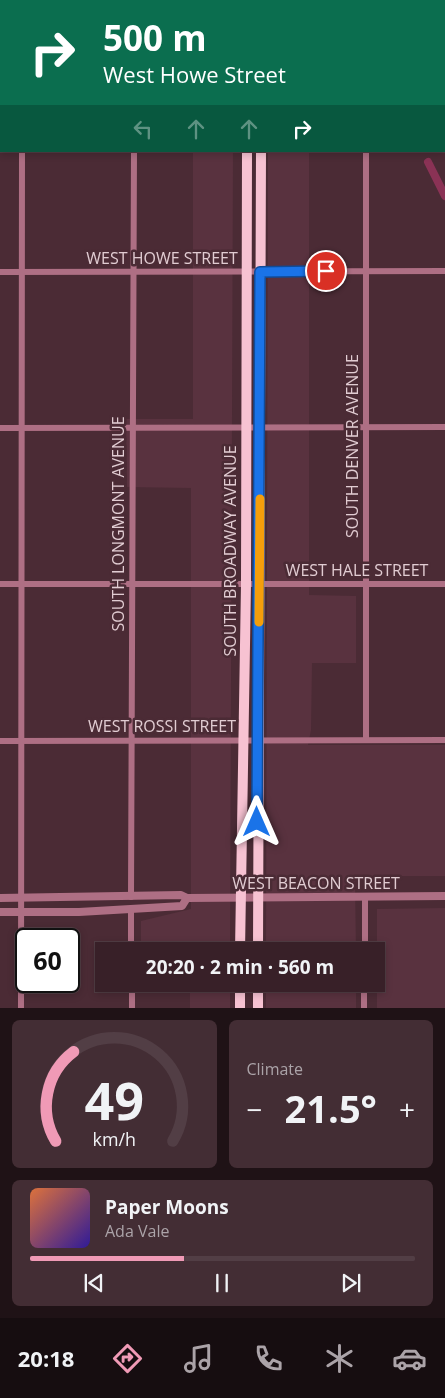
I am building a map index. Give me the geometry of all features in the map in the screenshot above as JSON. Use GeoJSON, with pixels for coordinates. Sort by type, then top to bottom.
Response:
{"type":"FeatureCollection","features":[{"type":"Feature","properties":{"kind":"main road","name":"SOUTH BROADWAY AVENUE"},"geometry":{"type":"LineString","coordinates":[[240,942],[246,584],[247,152]]}},
{"type":"Feature","properties":{"kind":"main road","name":"SOUTH BROADWAY AVENUE"},"geometry":{"type":"LineString","coordinates":[[258,942],[256,740],[260,584],[261,152]]}},
{"type":"Feature","properties":{"kind":"main road"},"geometry":{"type":"LineString","coordinates":[[240,992],[240,1008]]}},
{"type":"Feature","properties":{"kind":"main road"},"geometry":{"type":"LineString","coordinates":[[258,992],[258,1008]]}},
{"type":"Feature","properties":{"kind":"street"},"geometry":{"type":"LineString","coordinates":[[21,1008],[22,152]]}},
{"type":"Feature","properties":{"kind":"street","name":"SOUTH LONGMONT AVENUE"},"geometry":{"type":"LineString","coordinates":[[131,897],[134,152]]}},
{"type":"Feature","properties":{"kind":"street","name":"SOUTH DENVER AVENUE"},"geometry":{"type":"LineString","coordinates":[[366,152],[366,740]]}},
{"type":"Feature","properties":{"kind":"street","name":"WEST HOWE STREET"},"geometry":{"type":"LineString","coordinates":[[0,272],[445,271]]}},
{"type":"Feature","properties":{"kind":"street"},"geometry":{"type":"LineString","coordinates":[[0,428],[445,427]]}},
{"type":"Feature","properties":{"kind":"street","name":"WEST HALE STREET"},"geometry":{"type":"LineString","coordinates":[[0,584],[445,584]]}},
{"type":"Feature","properties":{"kind":"street","name":"WEST ROSSI STREET"},"geometry":{"type":"LineString","coordinates":[[0,741],[445,740]]}},
{"type":"Feature","properties":{"kind":"street","name":"WEST BEACON STREET"},"geometry":{"type":"LineString","coordinates":[[0,898],[181,895],[187,898],[445,896]]}},
{"type":"Feature","properties":{"kind":"street"},"geometry":{"type":"LineString","coordinates":[[364,942],[365,896]]}},
{"type":"Feature","properties":{"kind":"street","name":"WEST BEACON STREET"},"geometry":{"type":"LineString","coordinates":[[0,912],[131,910],[182,906],[187,898]]}},
{"type":"Feature","properties":{"kind":"street"},"geometry":{"type":"LineString","coordinates":[[131,910],[132,942]]}},
{"type":"Feature","properties":{"kind":"street"},"geometry":{"type":"LineString","coordinates":[[132,992],[132,1008]]}},
{"type":"Feature","properties":{"kind":"street"},"geometry":{"type":"LineString","coordinates":[[364,992],[364,1008]]}},
{"type":"Feature","properties":{"kind":"shaded area"},"geometry":{"type":"Polygon","coordinates":[[[193,152],[233,152],[230,942],[141,942],[141,921],[191,909],[191,488],[127,487],[126,419],[193,419],[193,152]]]}},
{"type":"Feature","properties":{"kind":"shaded area"},"geometry":{"type":"Polygon","coordinates":[[[268,152],[309,152],[309,595],[356,596],[356,663],[312,663],[311,730],[308,745],[445,745],[445,876],[358,876],[355,882],[356,942],[266,942],[268,152]]]}},
{"type":"Feature","properties":{"kind":"shaded area"},"geometry":{"type":"Polygon","coordinates":[[[445,908],[445,1008],[377,1008],[377,992],[385,992],[385,942],[377,942],[377,909],[445,908]]]}},
{"type":"Feature","properties":{"kind":"shaded area"},"geometry":{"type":"Polygon","coordinates":[[[190,992],[230,992],[230,1008],[190,1008],[190,992]]]}},
{"type":"Feature","properties":{"kind":"shaded area"},"geometry":{"type":"Polygon","coordinates":[[[266,992],[356,992],[356,1008],[266,1008],[266,992]]]}},
{"type":"Feature","properties":{"kind":"waterway"},"geometry":{"type":"LineString","coordinates":[[428,162],[445,196]]}},
{"type":"Feature","properties":{"kind":"slow traffic"},"geometry":{"type":"LineString","coordinates":[[259,622],[260,499]]}},
{"type":"Feature","properties":{"kind":"route"},"geometry":{"type":"LineString","coordinates":[[257,822],[256,729],[260,584],[260,272],[326,271]]}}]}
